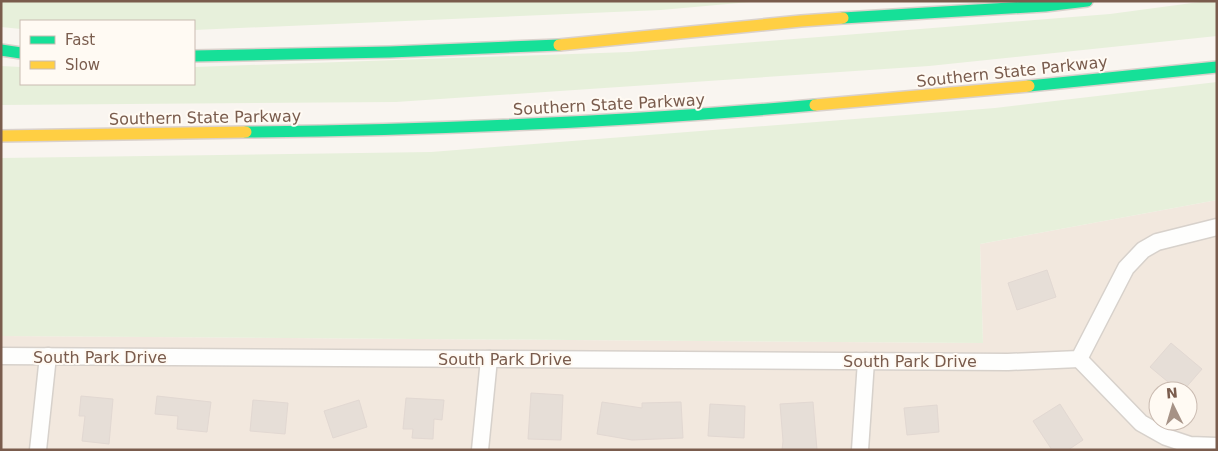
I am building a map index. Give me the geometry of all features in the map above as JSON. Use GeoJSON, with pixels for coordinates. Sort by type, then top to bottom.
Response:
{"type":"FeatureCollection","features":[{"type":"Feature","properties":{"kind":"highway"},"geometry":{"type":"LineString","coordinates":[[195,56],[390,52],[571,44],[801,21],[1045,6],[1087,1]]}},
{"type":"Feature","properties":{"kind":"highway"},"geometry":{"type":"LineString","coordinates":[[1,50],[20,53]]}},
{"type":"Feature","properties":{"kind":"highway"},"geometry":{"type":"LineString","coordinates":[[1,57],[20,57]]}},
{"type":"Feature","properties":{"kind":"highway","name":"Southern State Parkway"},"geometry":{"type":"LineString","coordinates":[[1,136],[350,131],[527,125],[706,115],[1018,88],[1217,67]]}},
{"type":"Feature","properties":{"kind":"street"},"geometry":{"type":"LineString","coordinates":[[1217,227],[1157,242],[1143,250],[1126,268],[1079,359],[1141,423],[1166,437],[1190,445],[1217,446]]}},
{"type":"Feature","properties":{"kind":"street","name":"South Park Drive"},"geometry":{"type":"LineString","coordinates":[[1,356],[1008,362],[1079,359]]}},
{"type":"Feature","properties":{"kind":"street"},"geometry":{"type":"LineString","coordinates":[[38,450],[48,356]]}},
{"type":"Feature","properties":{"kind":"street"},"geometry":{"type":"LineString","coordinates":[[480,450],[489,359]]}},
{"type":"Feature","properties":{"kind":"street"},"geometry":{"type":"LineString","coordinates":[[860,450],[866,360]]}},
{"type":"Feature","properties":{"kind":"shaded area"},"geometry":{"type":"Polygon","coordinates":[[[1217,200],[1217,450],[1,450],[1,336],[983,343],[980,244],[1217,200]]]}},
{"type":"Feature","properties":{"kind":"green space"},"geometry":{"type":"Polygon","coordinates":[[[1,1],[761,1],[661,10],[195,30],[195,20],[20,20],[20,29],[1,27],[1,1]]]}},
{"type":"Feature","properties":{"kind":"green space"},"geometry":{"type":"Polygon","coordinates":[[[1217,1],[1217,36],[929,66],[396,102],[1,105],[1,66],[20,67],[20,85],[195,85],[195,67],[629,52],[1110,14],[1217,1]]]}},
{"type":"Feature","properties":{"kind":"green space"},"geometry":{"type":"Polygon","coordinates":[[[1217,82],[1217,200],[980,244],[983,343],[1,336],[1,158],[431,152],[995,108],[1217,82]]]}},
{"type":"Feature","properties":{"kind":"building"},"geometry":{"type":"Polygon","coordinates":[[[1047,270],[1056,297],[1017,310],[1008,283],[1047,270]]]}},
{"type":"Feature","properties":{"kind":"building"},"geometry":{"type":"Polygon","coordinates":[[[1171,343],[1202,369],[1192,381],[1167,381],[1150,367],[1171,343]]]}},
{"type":"Feature","properties":{"kind":"building"},"geometry":{"type":"Polygon","coordinates":[[[531,393],[563,395],[561,440],[528,439],[531,393]]]}},
{"type":"Feature","properties":{"kind":"building"},"geometry":{"type":"Polygon","coordinates":[[[81,396],[113,399],[109,444],[82,441],[85,416],[79,416],[81,396]]]}},
{"type":"Feature","properties":{"kind":"building"},"geometry":{"type":"Polygon","coordinates":[[[157,396],[211,402],[207,432],[177,429],[178,416],[155,414],[157,396]]]}},
{"type":"Feature","properties":{"kind":"building"},"geometry":{"type":"Polygon","coordinates":[[[406,398],[444,400],[442,420],[434,419],[433,439],[412,438],[413,429],[403,429],[406,398]]]}},
{"type":"Feature","properties":{"kind":"building"},"geometry":{"type":"Polygon","coordinates":[[[253,400],[288,403],[285,434],[250,431],[253,400]]]}},
{"type":"Feature","properties":{"kind":"building"},"geometry":{"type":"Polygon","coordinates":[[[359,400],[367,427],[333,438],[324,411],[359,400]]]}},
{"type":"Feature","properties":{"kind":"building"},"geometry":{"type":"Polygon","coordinates":[[[602,402],[642,408],[642,403],[681,402],[683,438],[632,440],[597,434],[602,402]]]}},
{"type":"Feature","properties":{"kind":"building"},"geometry":{"type":"Polygon","coordinates":[[[813,402],[817,450],[782,450],[780,404],[813,402]]]}},
{"type":"Feature","properties":{"kind":"building"},"geometry":{"type":"Polygon","coordinates":[[[710,404],[745,406],[744,438],[708,436],[710,404]]]}},
{"type":"Feature","properties":{"kind":"building"},"geometry":{"type":"Polygon","coordinates":[[[1060,404],[1083,440],[1068,450],[1052,450],[1033,421],[1060,404]]]}},
{"type":"Feature","properties":{"kind":"building"},"geometry":{"type":"Polygon","coordinates":[[[937,405],[939,432],[907,435],[904,408],[937,405]]]}},
{"type":"Feature","properties":{"kind":"traffic: fast"},"geometry":{"type":"LineString","coordinates":[[843,18],[1045,6],[1087,1]]}},
{"type":"Feature","properties":{"kind":"traffic: fast"},"geometry":{"type":"LineString","coordinates":[[195,56],[390,52],[559,45]]}},
{"type":"Feature","properties":{"kind":"traffic: fast"},"geometry":{"type":"LineString","coordinates":[[1,50],[20,53]]}},
{"type":"Feature","properties":{"kind":"traffic: fast"},"geometry":{"type":"LineString","coordinates":[[1029,86],[1217,67]]}},
{"type":"Feature","properties":{"kind":"traffic: fast"},"geometry":{"type":"LineString","coordinates":[[246,132],[531,124],[815,105]]}},
{"type":"Feature","properties":{"kind":"traffic: slow"},"geometry":{"type":"LineString","coordinates":[[559,45],[843,18]]}},
{"type":"Feature","properties":{"kind":"traffic: slow"},"geometry":{"type":"LineString","coordinates":[[815,105],[1029,86]]}},
{"type":"Feature","properties":{"kind":"traffic: slow"},"geometry":{"type":"LineString","coordinates":[[1,136],[246,132]]}}]}
